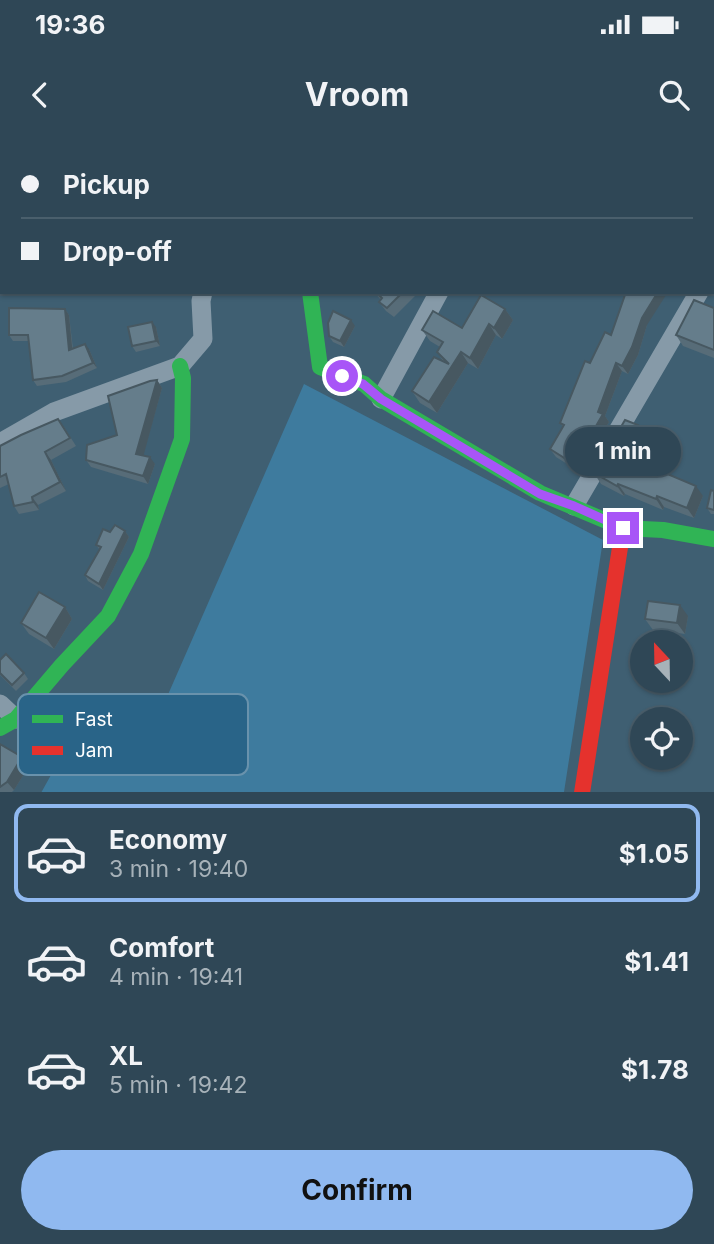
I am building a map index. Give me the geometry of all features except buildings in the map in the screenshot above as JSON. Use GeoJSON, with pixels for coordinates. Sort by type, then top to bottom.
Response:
{"type":"FeatureCollection","features":[{"type":"Feature","properties":{"kind":"street"},"geometry":{"type":"LineString","coordinates":[[0,443],[54,412],[180,366],[203,339],[203,294]]}},
{"type":"Feature","properties":{"kind":"street"},"geometry":{"type":"LineString","coordinates":[[310,294],[320,367],[363,384],[381,399],[540,494],[623,528],[663,530],[714,539]]}},
{"type":"Feature","properties":{"kind":"street"},"geometry":{"type":"LineString","coordinates":[[381,399],[438,294]]}},
{"type":"Feature","properties":{"kind":"street"},"geometry":{"type":"LineString","coordinates":[[574,506],[698,294]]}},
{"type":"Feature","properties":{"kind":"street"},"geometry":{"type":"LineString","coordinates":[[35,694],[108,616],[141,554],[182,439],[183,378],[180,366]]}},
{"type":"Feature","properties":{"kind":"street"},"geometry":{"type":"LineString","coordinates":[[582,792],[623,528]]}},
{"type":"Feature","properties":{"kind":"street"},"geometry":{"type":"LineString","coordinates":[[0,704],[8,723]]}},
{"type":"Feature","properties":{"kind":"shaded area"},"geometry":{"type":"Polygon","coordinates":[[[304,384],[603,540],[564,792],[42,792],[51,775],[248,775],[248,694],[168,694],[304,384]]]}},
{"type":"Feature","properties":{"kind":"traffic: fast"},"geometry":{"type":"LineString","coordinates":[[310,294],[320,367],[364,384],[381,399],[540,493],[623,528],[663,530],[714,539]]}},
{"type":"Feature","properties":{"kind":"traffic: fast"},"geometry":{"type":"LineString","coordinates":[[37,694],[108,616],[141,554],[182,439],[183,378],[180,366]]}},
{"type":"Feature","properties":{"kind":"traffic: fast"},"geometry":{"type":"LineString","coordinates":[[0,728],[18,717]]}},
{"type":"Feature","properties":{"kind":"traffic: jam"},"geometry":{"type":"LineString","coordinates":[[582,792],[623,528]]}},
{"type":"Feature","properties":{"kind":"route"},"geometry":{"type":"LineString","coordinates":[[342,376],[363,384],[381,399],[540,494],[623,528]]}}]}
